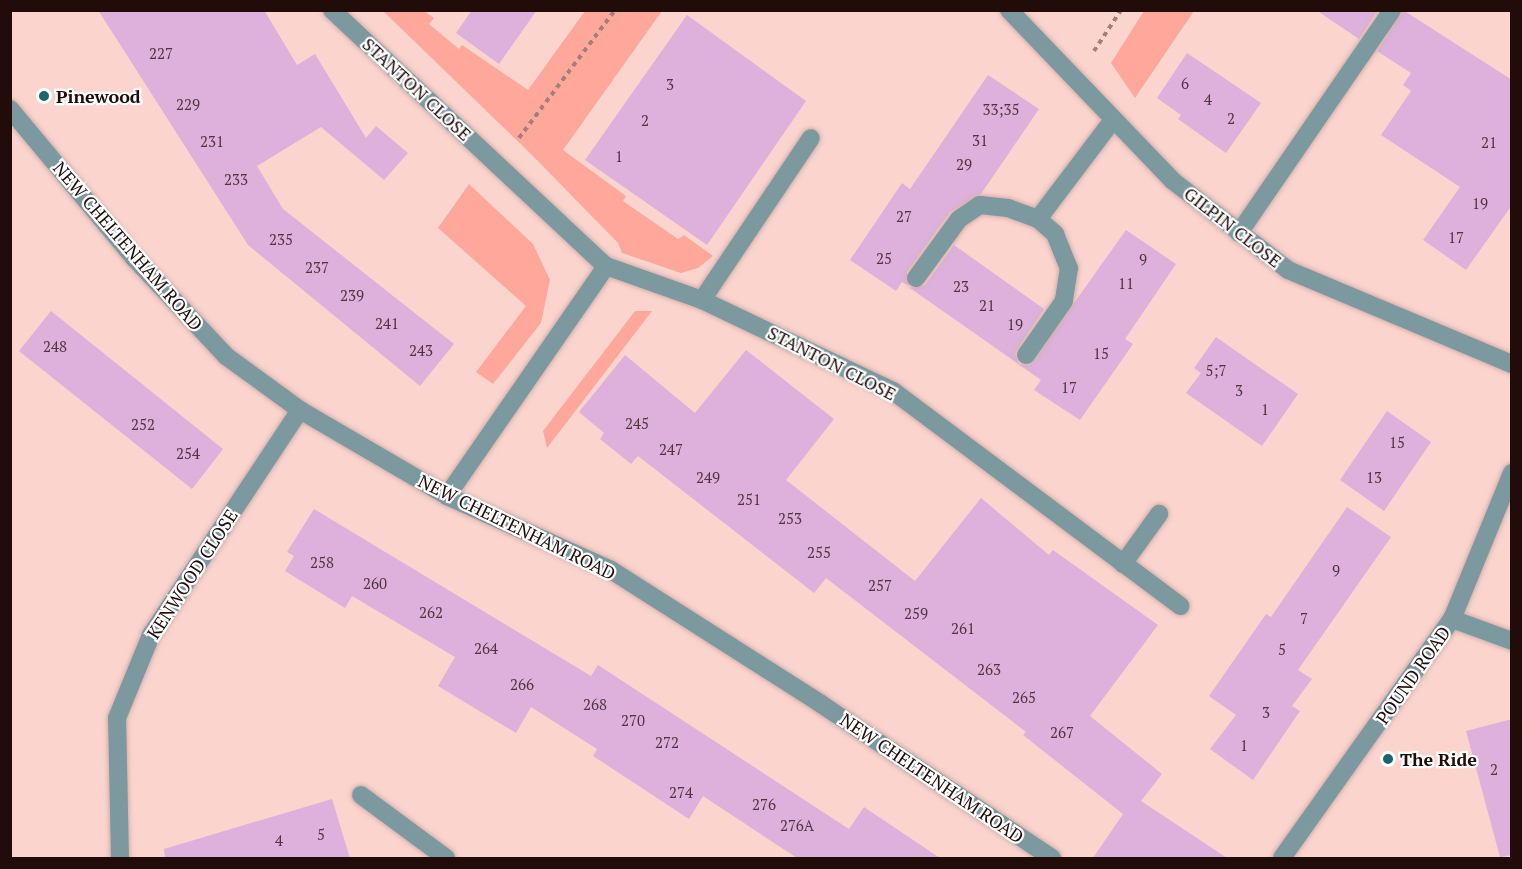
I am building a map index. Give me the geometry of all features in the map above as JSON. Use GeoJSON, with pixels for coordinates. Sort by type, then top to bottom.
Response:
{"type":"FeatureCollection","features":[{"type":"Feature","properties":{"kind":"street","name":"STANTON CLOSE"},"geometry":{"type":"LineString","coordinates":[[332,10],[606,266],[702,300],[892,391],[1180,606]]}},
{"type":"Feature","properties":{"kind":"street","name":"GILPIN CLOSE"},"geometry":{"type":"LineString","coordinates":[[1009,10],[1073,81],[1173,180],[1288,270],[1512,364]]}},
{"type":"Feature","properties":{"kind":"street"},"geometry":{"type":"LineString","coordinates":[[1239,233],[1392,10]]}},
{"type":"Feature","properties":{"kind":"street","name":"NEW CHELTENHAM ROAD"},"geometry":{"type":"LineString","coordinates":[[10,109],[135,259],[226,356],[300,410],[447,496],[610,570],[821,704],[1052,858]]}},
{"type":"Feature","properties":{"kind":"street"},"geometry":{"type":"LineString","coordinates":[[1038,219],[1113,120]]}},
{"type":"Feature","properties":{"kind":"street"},"geometry":{"type":"LineString","coordinates":[[702,300],[811,138]]}},
{"type":"Feature","properties":{"kind":"street"},"geometry":{"type":"LineString","coordinates":[[916,278],[959,219],[980,206],[1008,207],[1038,219],[1055,234],[1069,268],[1064,301],[1026,355]]}},
{"type":"Feature","properties":{"kind":"street"},"geometry":{"type":"LineString","coordinates":[[447,496],[606,266]]}},
{"type":"Feature","properties":{"kind":"street","name":"KENWOOD CLOSE"},"geometry":{"type":"LineString","coordinates":[[120,858],[117,718],[150,635],[300,410]]}},
{"type":"Feature","properties":{"kind":"street","name":"POUND ROAD"},"geometry":{"type":"LineString","coordinates":[[1282,858],[1452,619],[1512,473]]}},
{"type":"Feature","properties":{"kind":"street"},"geometry":{"type":"LineString","coordinates":[[1123,564],[1159,514]]}},
{"type":"Feature","properties":{"kind":"street"},"geometry":{"type":"LineString","coordinates":[[1452,619],[1512,641]]}},
{"type":"Feature","properties":{"kind":"street"},"geometry":{"type":"LineString","coordinates":[[362,795],[436,855]]}},
{"type":"Feature","properties":{"kind":"path"},"geometry":{"type":"LineString","coordinates":[[498,165],[615,10]]}},
{"type":"Feature","properties":{"kind":"path"},"geometry":{"type":"LineString","coordinates":[[1073,81],[1122,10]]}},
{"type":"Feature","properties":{"kind":"shaded area"},"geometry":{"type":"Polygon","coordinates":[[[383,11],[424,11],[434,18],[429,24],[459,49],[462,45],[528,90],[585,11],[662,11],[563,150],[626,196],[623,201],[678,239],[684,235],[713,256],[698,268],[681,273],[622,253],[618,243],[531,154],[383,11]]]}},
{"type":"Feature","properties":{"kind":"shaded area"},"geometry":{"type":"Polygon","coordinates":[[[1144,11],[1194,11],[1135,98],[1111,63],[1144,11]]]}},
{"type":"Feature","properties":{"kind":"shaded area"},"geometry":{"type":"Polygon","coordinates":[[[469,184],[533,244],[550,280],[541,323],[493,384],[476,372],[526,306],[438,228],[469,184]]]}},
{"type":"Feature","properties":{"kind":"shaded area"},"geometry":{"type":"Polygon","coordinates":[[[635,311],[652,311],[547,448],[543,431],[635,311]]]}},
{"type":"Feature","properties":{"kind":"building"},"geometry":{"type":"Polygon","coordinates":[[[98,10],[264,10],[297,65],[315,54],[366,138],[376,126],[408,153],[384,180],[321,127],[257,166],[283,209],[454,344],[420,386],[248,245],[98,10]]]}},
{"type":"Feature","properties":{"kind":"building"},"geometry":{"type":"Polygon","coordinates":[[[472,10],[537,10],[499,64],[456,33],[472,10]]]}},
{"type":"Feature","properties":{"kind":"building"},"geometry":{"type":"Polygon","coordinates":[[[1316,10],[1378,10],[1359,39],[1316,10]]]}},
{"type":"Feature","properties":{"kind":"building"},"geometry":{"type":"Polygon","coordinates":[[[1403,10],[1512,80],[1512,205],[1466,270],[1423,240],[1460,187],[1381,135],[1411,91],[1403,85],[1411,73],[1377,51],[1403,10]]]}},
{"type":"Feature","properties":{"kind":"building"},"geometry":{"type":"Polygon","coordinates":[[[687,15],[806,101],[707,245],[585,160],[687,15]]]}},
{"type":"Feature","properties":{"kind":"building"},"geometry":{"type":"Polygon","coordinates":[[[1187,53],[1261,103],[1226,153],[1178,119],[1181,115],[1157,98],[1187,53]]]}},
{"type":"Feature","properties":{"kind":"building"},"geometry":{"type":"Polygon","coordinates":[[[988,75],[1039,109],[981,194],[950,212],[907,272],[909,286],[902,282],[896,291],[850,260],[902,183],[910,189],[988,75]]]}},
{"type":"Feature","properties":{"kind":"building"},"geometry":{"type":"Polygon","coordinates":[[[1126,230],[1176,264],[1125,339],[1133,344],[1080,420],[1034,390],[1041,380],[910,288],[925,285],[954,245],[1044,309],[1015,353],[1019,364],[1030,365],[1126,230]]]}},
{"type":"Feature","properties":{"kind":"building"},"geometry":{"type":"Polygon","coordinates":[[[51,311],[223,449],[192,489],[19,351],[51,311]]]}},
{"type":"Feature","properties":{"kind":"building"},"geometry":{"type":"Polygon","coordinates":[[[1216,337],[1298,394],[1262,446],[1186,393],[1201,373],[1194,368],[1216,337]]]}},
{"type":"Feature","properties":{"kind":"building"},"geometry":{"type":"Polygon","coordinates":[[[746,350],[834,419],[786,480],[915,581],[981,498],[1049,555],[1053,550],[1158,625],[1090,716],[1162,774],[1141,801],[1227,858],[1093,858],[1123,814],[1023,735],[1026,732],[826,578],[814,593],[638,456],[631,464],[600,439],[604,433],[579,412],[625,355],[695,413],[746,350]]]}},
{"type":"Feature","properties":{"kind":"building"},"geometry":{"type":"Polygon","coordinates":[[[1387,411],[1431,442],[1384,511],[1340,480],[1387,411]]]}},
{"type":"Feature","properties":{"kind":"building"},"geometry":{"type":"Polygon","coordinates":[[[1347,507],[1391,537],[1298,670],[1312,679],[1292,706],[1300,711],[1253,780],[1210,749],[1236,715],[1209,696],[1266,614],[1271,617],[1347,507]]]}},
{"type":"Feature","properties":{"kind":"building"},"geometry":{"type":"Polygon","coordinates":[[[314,509],[591,676],[598,665],[849,829],[864,807],[940,858],[797,858],[703,796],[689,819],[593,756],[597,749],[531,707],[516,733],[438,686],[455,657],[352,596],[345,608],[285,571],[294,556],[287,552],[314,509]]]}},
{"type":"Feature","properties":{"kind":"building"},"geometry":{"type":"Polygon","coordinates":[[[1512,719],[1512,855],[1500,857],[1466,731],[1512,719]]]}},
{"type":"Feature","properties":{"kind":"building"},"geometry":{"type":"Polygon","coordinates":[[[332,799],[350,858],[165,858],[164,849],[332,799]]]}},
{"type":"Feature","properties":{"kind":"place","name":"Pinewood"},"geometry":{"type":"Point","coordinates":[44,96]}},
{"type":"Feature","properties":{"kind":"place","name":"The Ride"},"geometry":{"type":"Point","coordinates":[1388,759]}}]}
